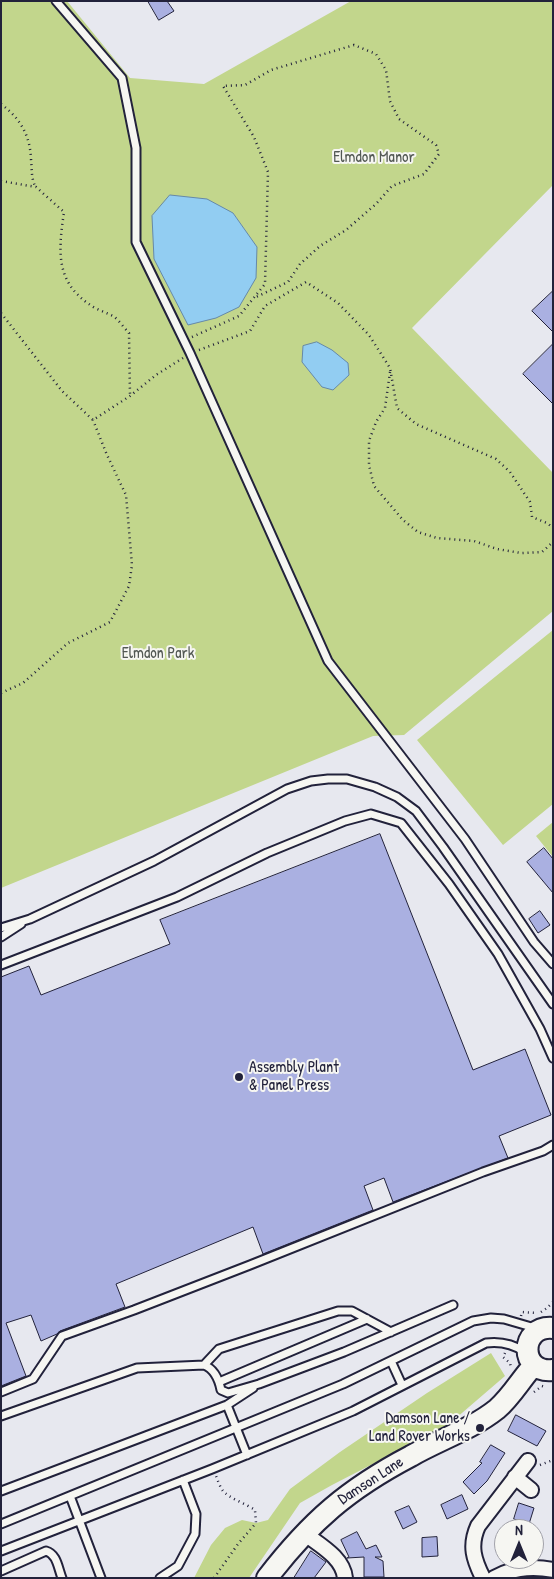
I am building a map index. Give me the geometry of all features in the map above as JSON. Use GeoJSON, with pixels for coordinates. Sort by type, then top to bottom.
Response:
{"type":"FeatureCollection","features":[{"type":"Feature","properties":{"kind":"street","name":"Damson Lane"},"geometry":{"type":"LineString","coordinates":[[268,1578],[304,1533],[338,1502],[367,1481],[394,1465],[488,1416],[508,1399],[544,1366],[527,1346],[535,1332],[549,1326]]}},
{"type":"Feature","properties":{"kind":"street"},"geometry":{"type":"LineString","coordinates":[[483,1578],[472,1550],[475,1533],[478,1526],[528,1460]]}},
{"type":"Feature","properties":{"kind":"street"},"geometry":{"type":"LineString","coordinates":[[515,1477],[530,1490]]}},
{"type":"Feature","properties":{"kind":"street"},"geometry":{"type":"LineString","coordinates":[[304,1533],[338,1560],[344,1568],[345,1578]]}},
{"type":"Feature","properties":{"kind":"street"},"geometry":{"type":"LineString","coordinates":[[494,1578],[520,1569],[539,1568],[553,1570]]}},
{"type":"Feature","properties":{"kind":"lane"},"geometry":{"type":"LineString","coordinates":[[56,1],[122,78],[136,148],[136,242],[190,353],[328,660],[465,839],[534,942],[553,964]]}},
{"type":"Feature","properties":{"kind":"lane"},"geometry":{"type":"LineString","coordinates":[[1,937],[30,919],[154,861],[287,789],[311,781],[347,779],[375,787],[397,797],[416,811],[553,1004]]}},
{"type":"Feature","properties":{"kind":"lane"},"geometry":{"type":"LineString","coordinates":[[1,965],[178,897],[267,854],[346,821],[371,814],[401,823],[449,884],[498,954],[540,1029],[553,1058]]}},
{"type":"Feature","properties":{"kind":"lane"},"geometry":{"type":"LineString","coordinates":[[1,928],[30,919]]}},
{"type":"Feature","properties":{"kind":"lane"},"geometry":{"type":"LineString","coordinates":[[1,1392],[33,1379],[62,1336],[250,1266],[483,1172],[543,1151],[553,1145]]}},
{"type":"Feature","properties":{"kind":"lane"},"geometry":{"type":"LineString","coordinates":[[1,1416],[137,1368],[204,1365],[210,1367],[219,1382],[221,1390],[228,1393],[259,1384],[344,1352],[453,1305]]}},
{"type":"Feature","properties":{"kind":"lane"},"geometry":{"type":"LineString","coordinates":[[204,1365],[219,1349],[338,1311],[352,1311],[391,1332]]}},
{"type":"Feature","properties":{"kind":"lane"},"geometry":{"type":"LineString","coordinates":[[1,1524],[343,1384],[473,1321],[491,1318],[518,1322],[528,1327],[549,1326]]}},
{"type":"Feature","properties":{"kind":"lane"},"geometry":{"type":"LineString","coordinates":[[219,1382],[367,1319]]}},
{"type":"Feature","properties":{"kind":"lane"},"geometry":{"type":"LineString","coordinates":[[1,1551],[184,1480],[353,1411],[486,1343],[509,1344],[544,1366]]}},
{"type":"Feature","properties":{"kind":"lane"},"geometry":{"type":"LineString","coordinates":[[391,1361],[402,1385]]}},
{"type":"Feature","properties":{"kind":"lane"},"geometry":{"type":"LineString","coordinates":[[1,1491],[226,1405],[259,1384]]}},
{"type":"Feature","properties":{"kind":"lane"},"geometry":{"type":"LineString","coordinates":[[226,1405],[246,1454]]}},
{"type":"Feature","properties":{"kind":"lane"},"geometry":{"type":"LineString","coordinates":[[160,1578],[178,1566],[195,1534],[196,1514],[184,1480]]}},
{"type":"Feature","properties":{"kind":"lane"},"geometry":{"type":"LineString","coordinates":[[70,1496],[101,1578]]}},
{"type":"Feature","properties":{"kind":"lane"},"geometry":{"type":"LineString","coordinates":[[1,1571],[46,1551],[51,1552],[54,1556],[62,1578]]}},
{"type":"Feature","properties":{"kind":"path"},"geometry":{"type":"LineString","coordinates":[[184,340],[239,316],[265,284],[268,172],[254,138],[223,86],[245,85],[271,70],[354,45],[376,54],[386,70],[390,101],[399,118],[436,145],[439,154],[424,174],[392,186],[376,204],[346,230],[320,246],[300,264],[288,282],[254,298]]}},
{"type":"Feature","properties":{"kind":"path"},"geometry":{"type":"LineString","coordinates":[[1,104],[22,124],[32,158],[31,178],[36,187],[64,212],[60,236],[62,272],[75,294],[95,308],[115,317],[129,333],[130,396]]}},
{"type":"Feature","properties":{"kind":"path"},"geometry":{"type":"LineString","coordinates":[[1,182],[36,187]]}},
{"type":"Feature","properties":{"kind":"path"},"geometry":{"type":"LineString","coordinates":[[93,420],[190,353],[250,331],[265,306],[306,282],[338,303],[369,335],[390,368],[396,408],[416,424],[496,459],[510,472],[530,502],[532,517],[547,523],[553,528]]}},
{"type":"Feature","properties":{"kind":"path"},"geometry":{"type":"LineString","coordinates":[[1,313],[62,391],[93,420],[126,495],[132,564],[129,586],[110,622],[68,643],[23,683],[1,693]]}},
{"type":"Feature","properties":{"kind":"path"},"geometry":{"type":"LineString","coordinates":[[390,368],[385,408],[376,422],[369,441],[369,465],[374,486],[403,520],[418,532],[437,538],[474,541],[497,549],[521,553],[542,552],[553,542]]}},
{"type":"Feature","properties":{"kind":"path"},"geometry":{"type":"LineString","coordinates":[[212,1468],[223,1491],[255,1510],[256,1523],[238,1544],[214,1578]]}},
{"type":"Feature","properties":{"kind":"green space"},"geometry":{"type":"Polygon","coordinates":[[[1,1],[67,1],[130,78],[204,84],[351,1],[553,1],[553,185],[412,328],[553,473],[553,611],[404,735],[373,736],[1,888],[1,1]],[[233,213],[256,278],[256,247],[233,213]]]}},
{"type":"Feature","properties":{"kind":"green space"},"geometry":{"type":"Polygon","coordinates":[[[553,630],[553,804],[503,845],[417,740],[553,630]]]}},
{"type":"Feature","properties":{"kind":"green space"},"geometry":{"type":"Polygon","coordinates":[[[553,822],[553,857],[536,836],[553,822]]]}},
{"type":"Feature","properties":{"kind":"green space"},"geometry":{"type":"Polygon","coordinates":[[[491,1353],[505,1376],[448,1425],[300,1503],[249,1578],[194,1578],[211,1545],[225,1528],[242,1520],[256,1523],[268,1520],[290,1489],[340,1452],[427,1393],[491,1353]]]}},
{"type":"Feature","properties":{"kind":"water"},"geometry":{"type":"Polygon","coordinates":[[[170,195],[207,199],[233,213],[257,247],[256,278],[239,307],[216,318],[188,325],[154,259],[152,216],[170,195]]]}},
{"type":"Feature","properties":{"kind":"water"},"geometry":{"type":"Polygon","coordinates":[[[317,342],[332,350],[348,363],[349,375],[333,390],[322,387],[302,362],[303,346],[317,342]]]}},
{"type":"Feature","properties":{"kind":"building"},"geometry":{"type":"Polygon","coordinates":[[[148,1],[167,1],[174,11],[159,20],[148,1]]]}},
{"type":"Feature","properties":{"kind":"building"},"geometry":{"type":"Polygon","coordinates":[[[553,291],[553,332],[532,311],[553,291]]]}},
{"type":"Feature","properties":{"kind":"building"},"geometry":{"type":"Polygon","coordinates":[[[553,344],[553,404],[523,374],[553,344]]]}},
{"type":"Feature","properties":{"kind":"building","name":"Assembly Plant & Panel Press"},"geometry":{"type":"Polygon","coordinates":[[[380,834],[473,1070],[525,1049],[551,1115],[499,1136],[508,1158],[393,1202],[384,1178],[364,1186],[373,1210],[263,1254],[253,1227],[116,1284],[125,1307],[60,1331],[41,1341],[31,1315],[6,1323],[26,1376],[1,1386],[1,977],[29,966],[41,995],[170,944],[160,920],[380,834]]]}},
{"type":"Feature","properties":{"kind":"building"},"geometry":{"type":"Polygon","coordinates":[[[544,848],[553,859],[553,893],[527,862],[544,848]]]}},
{"type":"Feature","properties":{"kind":"building"},"geometry":{"type":"Polygon","coordinates":[[[540,911],[550,925],[538,933],[529,919],[540,911]]]}},
{"type":"Feature","properties":{"kind":"building"},"geometry":{"type":"Polygon","coordinates":[[[516,1415],[546,1431],[537,1446],[508,1431],[516,1415]]]}},
{"type":"Feature","properties":{"kind":"building"},"geometry":{"type":"Polygon","coordinates":[[[491,1445],[505,1453],[487,1481],[474,1494],[463,1482],[482,1463],[480,1462],[491,1445]]]}},
{"type":"Feature","properties":{"kind":"building"},"geometry":{"type":"Polygon","coordinates":[[[462,1495],[468,1509],[447,1519],[441,1505],[462,1495]]]}},
{"type":"Feature","properties":{"kind":"building"},"geometry":{"type":"Polygon","coordinates":[[[519,1503],[534,1508],[531,1519],[514,1519],[519,1503]]]}},
{"type":"Feature","properties":{"kind":"building"},"geometry":{"type":"Polygon","coordinates":[[[409,1506],[417,1522],[403,1529],[395,1512],[409,1506]]]}},
{"type":"Feature","properties":{"kind":"building"},"geometry":{"type":"Polygon","coordinates":[[[357,1532],[366,1549],[376,1545],[382,1557],[375,1557],[383,1561],[384,1577],[364,1577],[364,1557],[347,1558],[349,1557],[341,1540],[357,1532]]]}},
{"type":"Feature","properties":{"kind":"building"},"geometry":{"type":"Polygon","coordinates":[[[437,1537],[438,1556],[422,1557],[422,1538],[437,1537]]]}},
{"type":"Feature","properties":{"kind":"building"},"geometry":{"type":"Polygon","coordinates":[[[311,1551],[326,1562],[314,1578],[294,1578],[311,1551]]]}},
{"type":"Feature","properties":{"kind":"place","name":"Assembly Plant & Panel Press"},"geometry":{"type":"Point","coordinates":[239,1077]}},
{"type":"Feature","properties":{"kind":"place","name":"Damson Lane / Land Rover Works"},"geometry":{"type":"Point","coordinates":[480,1428]}},
{"type":"Feature","properties":{"kind":"park label","name":"Elmdon Manor"},"geometry":{"type":"Point","coordinates":[374,158]}},
{"type":"Feature","properties":{"kind":"park label","name":"Elmdon Park"},"geometry":{"type":"Point","coordinates":[158,654]}}]}
